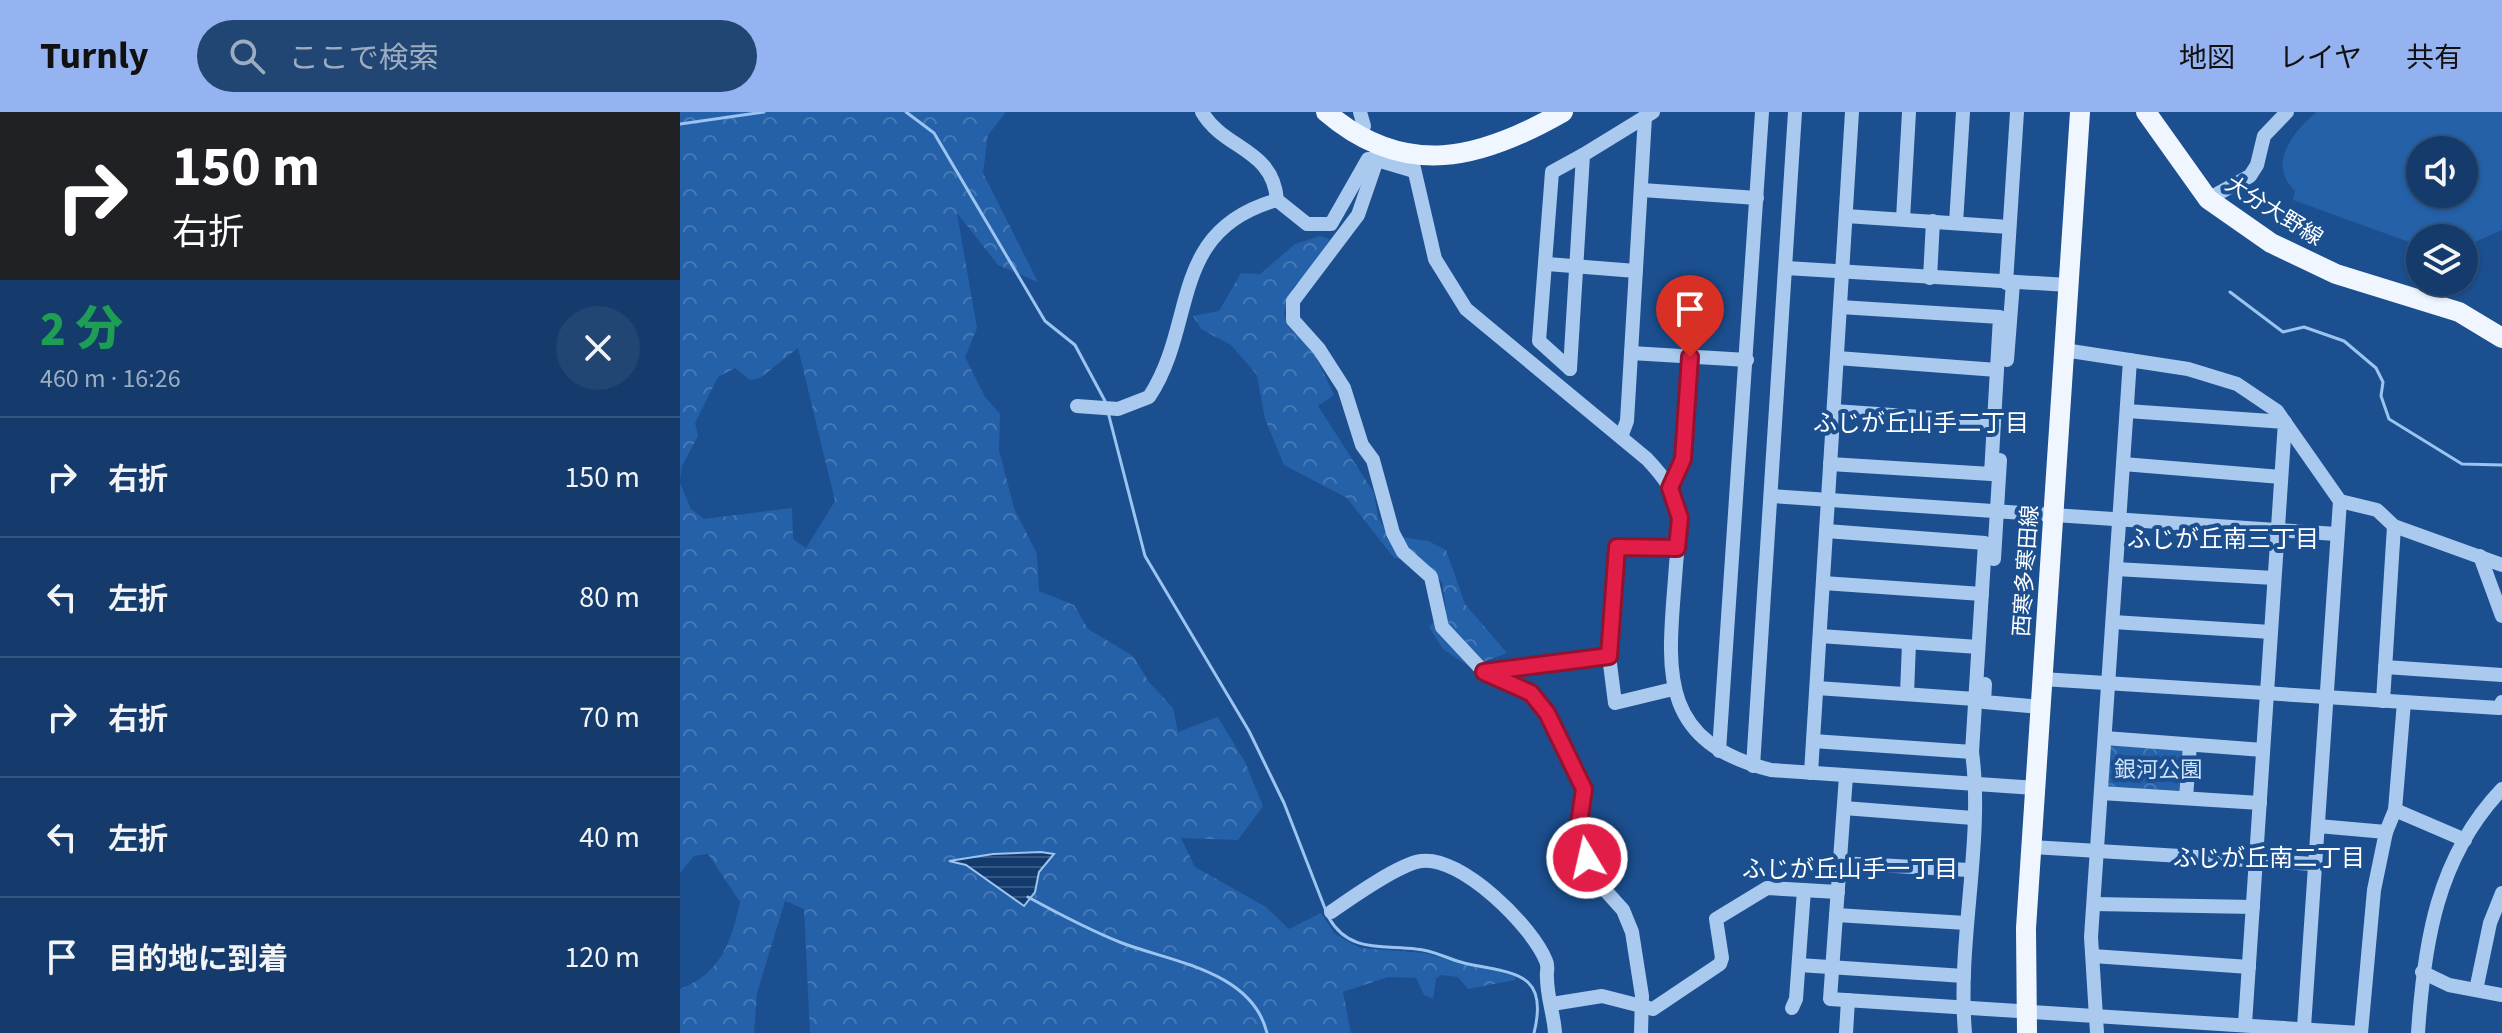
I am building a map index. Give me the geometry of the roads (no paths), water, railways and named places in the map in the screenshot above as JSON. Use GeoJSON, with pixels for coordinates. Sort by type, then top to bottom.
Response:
{"type":"FeatureCollection","features":[{"type":"Feature","properties":{"kind":"main road"},"geometry":{"type":"LineString","coordinates":[[1326,112],[1359,135],[1413,163],[1504,143],[1563,112]]}},
{"type":"Feature","properties":{"kind":"main road","name":"西寒多寒田線"},"geometry":{"type":"LineString","coordinates":[[2027,1033],[2025,1010],[2032,847],[2080,112]]}},
{"type":"Feature","properties":{"kind":"main road","name":"大分大野線"},"geometry":{"type":"LineString","coordinates":[[2146,112],[2208,199],[2297,258],[2336,274],[2459,312],[2502,338]]}},
{"type":"Feature","properties":{"kind":"street"},"geometry":{"type":"LineString","coordinates":[[1202,112],[1224,134],[1266,166],[1275,181],[1277,200],[1307,224],[1331,224],[1368,159],[1413,163],[1435,259],[1466,309],[1621,437],[1660,473],[1670,488],[1680,518],[1669,668],[1673,689],[1689,721],[1719,751],[1753,766],[1811,773],[2036,788]]}},
{"type":"Feature","properties":{"kind":"street"},"geometry":{"type":"LineString","coordinates":[[1359,135],[1364,126],[1360,112]]}},
{"type":"Feature","properties":{"kind":"street"},"geometry":{"type":"LineString","coordinates":[[1719,751],[1762,112]]}},
{"type":"Feature","properties":{"kind":"street"},"geometry":{"type":"LineString","coordinates":[[1753,766],[1795,112]]}},
{"type":"Feature","properties":{"kind":"street"},"geometry":{"type":"LineString","coordinates":[[1811,773],[1852,112]]}},
{"type":"Feature","properties":{"kind":"street"},"geometry":{"type":"LineString","coordinates":[[1903,219],[1909,112]]}},
{"type":"Feature","properties":{"kind":"street"},"geometry":{"type":"LineString","coordinates":[[1956,223],[1963,112]]}},
{"type":"Feature","properties":{"kind":"street"},"geometry":{"type":"LineString","coordinates":[[2017,112],[2009,227],[2010,283],[1984,702],[2041,707]]}},
{"type":"Feature","properties":{"kind":"street"},"geometry":{"type":"LineString","coordinates":[[2208,199],[2250,176],[2257,165],[2264,136],[2287,112]]}},
{"type":"Feature","properties":{"kind":"street"},"geometry":{"type":"LineString","coordinates":[[1621,437],[1627,421],[1649,115]]}},
{"type":"Feature","properties":{"kind":"street"},"geometry":{"type":"LineString","coordinates":[[1583,155],[1570,369],[1539,341],[1552,172],[1649,115]]}},
{"type":"Feature","properties":{"kind":"street"},"geometry":{"type":"LineString","coordinates":[[1377,160],[1358,215],[1293,301],[1293,320],[1319,349],[1344,388],[1362,445],[1373,460],[1393,533],[1403,552],[1431,577],[1442,627],[1484,672],[1518,684],[1541,703],[1580,776],[1584,789],[1578,831],[1580,842],[1596,880],[1619,904],[1631,925],[1641,1033]]}},
{"type":"Feature","properties":{"kind":"street"},"geometry":{"type":"LineString","coordinates":[[1642,190],[1757,198]]}},
{"type":"Feature","properties":{"kind":"street"},"geometry":{"type":"LineString","coordinates":[[1077,406],[1118,409],[1149,397],[1171,347],[1194,269],[1211,240],[1239,214],[1277,200]]}},
{"type":"Feature","properties":{"kind":"street"},"geometry":{"type":"LineString","coordinates":[[1846,216],[2009,227]]}},
{"type":"Feature","properties":{"kind":"street"},"geometry":{"type":"LineString","coordinates":[[1930,278],[1933,221]]}},
{"type":"Feature","properties":{"kind":"street"},"geometry":{"type":"LineString","coordinates":[[1547,264],[1636,271]]}},
{"type":"Feature","properties":{"kind":"street"},"geometry":{"type":"LineString","coordinates":[[1786,268],[2068,285]]}},
{"type":"Feature","properties":{"kind":"street"},"geometry":{"type":"LineString","coordinates":[[1830,464],[1991,474],[2000,317],[1840,307]]}},
{"type":"Feature","properties":{"kind":"street"},"geometry":{"type":"LineString","coordinates":[[2064,350],[2188,369],[2237,384],[2261,397],[2285,422],[2340,501],[2377,510],[2394,526],[2502,565]]}},
{"type":"Feature","properties":{"kind":"street"},"geometry":{"type":"LineString","coordinates":[[1631,353],[1747,360]]}},
{"type":"Feature","properties":{"kind":"street"},"geometry":{"type":"LineString","coordinates":[[1670,488],[1683,459],[1690,357]]}},
{"type":"Feature","properties":{"kind":"street"},"geometry":{"type":"LineString","coordinates":[[1837,358],[1997,370]]}},
{"type":"Feature","properties":{"kind":"street"},"geometry":{"type":"LineString","coordinates":[[2097,1033],[2094,1015],[2094,904],[2130,360]]}},
{"type":"Feature","properties":{"kind":"street"},"geometry":{"type":"LineString","coordinates":[[1834,411],[1994,422]]}},
{"type":"Feature","properties":{"kind":"street"},"geometry":{"type":"LineString","coordinates":[[2127,411],[2285,422]]}},
{"type":"Feature","properties":{"kind":"street"},"geometry":{"type":"LineString","coordinates":[[2245,1024],[2285,422]]}},
{"type":"Feature","properties":{"kind":"street"},"geometry":{"type":"LineString","coordinates":[[2123,464],[2281,477]]}},
{"type":"Feature","properties":{"kind":"street"},"geometry":{"type":"LineString","coordinates":[[1771,496],[2336,534]]}},
{"type":"Feature","properties":{"kind":"street"},"geometry":{"type":"LineString","coordinates":[[2304,1027],[2340,501]]}},
{"type":"Feature","properties":{"kind":"street"},"geometry":{"type":"LineString","coordinates":[[2383,701],[2394,526]]}},
{"type":"Feature","properties":{"kind":"street"},"geometry":{"type":"LineString","coordinates":[[1826,531],[1985,543],[1972,752],[1976,784],[1966,923],[1965,1033]]}},
{"type":"Feature","properties":{"kind":"street"},"geometry":{"type":"LineString","coordinates":[[1673,689],[1615,703],[1609,656],[1617,547],[1677,548]]}},
{"type":"Feature","properties":{"kind":"street"},"geometry":{"type":"LineString","coordinates":[[2480,556],[2502,616]]}},
{"type":"Feature","properties":{"kind":"street"},"geometry":{"type":"LineString","coordinates":[[2116,569],[2274,578]]}},
{"type":"Feature","properties":{"kind":"street"},"geometry":{"type":"LineString","coordinates":[[1823,583],[1982,594]]}},
{"type":"Feature","properties":{"kind":"street"},"geometry":{"type":"LineString","coordinates":[[2113,622],[2271,632]]}},
{"type":"Feature","properties":{"kind":"street"},"geometry":{"type":"LineString","coordinates":[[1820,636],[1978,647]]}},
{"type":"Feature","properties":{"kind":"street"},"geometry":{"type":"LineString","coordinates":[[1907,694],[1909,643]]}},
{"type":"Feature","properties":{"kind":"street"},"geometry":{"type":"LineString","coordinates":[[1484,672],[1609,656]]}},
{"type":"Feature","properties":{"kind":"street"},"geometry":{"type":"LineString","coordinates":[[2385,667],[2502,675]]}},
{"type":"Feature","properties":{"kind":"street"},"geometry":{"type":"LineString","coordinates":[[2042,679],[2499,708],[2502,702]]}},
{"type":"Feature","properties":{"kind":"street"},"geometry":{"type":"LineString","coordinates":[[1817,688],[1975,699]]}},
{"type":"Feature","properties":{"kind":"street"},"geometry":{"type":"LineString","coordinates":[[1846,776],[1830,999],[2094,1015],[2222,1028],[2245,1024],[2360,1033],[2374,890],[2386,832],[2395,810],[2404,702]]}},
{"type":"Feature","properties":{"kind":"street"},"geometry":{"type":"LineString","coordinates":[[2105,738],[2263,750]]}},
{"type":"Feature","properties":{"kind":"street"},"geometry":{"type":"LineString","coordinates":[[1813,741],[1972,752]]}},
{"type":"Feature","properties":{"kind":"street"},"geometry":{"type":"LineString","coordinates":[[2186,798],[2190,745]]}},
{"type":"Feature","properties":{"kind":"street"},"geometry":{"type":"LineString","coordinates":[[2418,1033],[2422,972],[2435,903],[2465,840],[2502,789]]}},
{"type":"Feature","properties":{"kind":"street"},"geometry":{"type":"LineString","coordinates":[[2101,793],[2260,803]]}},
{"type":"Feature","properties":{"kind":"street"},"geometry":{"type":"LineString","coordinates":[[1844,808],[1973,818]]}},
{"type":"Feature","properties":{"kind":"street"},"geometry":{"type":"LineString","coordinates":[[2395,810],[2465,840]]}},
{"type":"Feature","properties":{"kind":"street"},"geometry":{"type":"LineString","coordinates":[[2318,826],[2386,832]]}},
{"type":"Feature","properties":{"kind":"street"},"geometry":{"type":"LineString","coordinates":[[2032,847],[2314,864]]}},
{"type":"Feature","properties":{"kind":"street"},"geometry":{"type":"LineString","coordinates":[[1331,912],[1407,865],[1427,860],[1448,867],[1504,904],[1536,944],[1547,962],[1555,1033]]}},
{"type":"Feature","properties":{"kind":"street"},"geometry":{"type":"LineString","coordinates":[[1840,863],[1969,870]]}},
{"type":"Feature","properties":{"kind":"street"},"geometry":{"type":"LineString","coordinates":[[1552,1004],[1602,996],[1650,1009],[1666,1003],[1716,969],[1722,958],[1716,919],[1767,888],[1838,892]]}},
{"type":"Feature","properties":{"kind":"street"},"geometry":{"type":"LineString","coordinates":[[1792,1008],[1796,999],[1804,890]]}},
{"type":"Feature","properties":{"kind":"street"},"geometry":{"type":"LineString","coordinates":[[2476,990],[2490,923],[2502,893]]}},
{"type":"Feature","properties":{"kind":"street"},"geometry":{"type":"LineString","coordinates":[[2094,904],[2253,907]]}},
{"type":"Feature","properties":{"kind":"street"},"geometry":{"type":"LineString","coordinates":[[1836,915],[1966,923]]}},
{"type":"Feature","properties":{"kind":"street"},"geometry":{"type":"LineString","coordinates":[[2093,956],[2249,967]]}},
{"type":"Feature","properties":{"kind":"street"},"geometry":{"type":"LineString","coordinates":[[1799,965],[1964,976]]}},
{"type":"Feature","properties":{"kind":"street"},"geometry":{"type":"LineString","coordinates":[[2422,972],[2449,985],[2502,995]]}},
{"type":"Feature","properties":{"kind":"street"},"geometry":{"type":"LineString","coordinates":[[1846,1033],[1848,1000]]}},
{"type":"Feature","properties":{"kind":"waterway"},"geometry":{"type":"LineString","coordinates":[[680,124],[764,112]]}},
{"type":"Feature","properties":{"kind":"waterway"},"geometry":{"type":"LineString","coordinates":[[906,112],[934,133],[1045,321],[1075,345],[1105,401]]}},
{"type":"Feature","properties":{"kind":"waterway"},"geometry":{"type":"LineString","coordinates":[[2230,292],[2283,332],[2304,327],[2344,341],[2376,368],[2383,382],[2381,396],[2389,419],[2462,464],[2502,465]]}},
{"type":"Feature","properties":{"kind":"waterway"},"geometry":{"type":"LineString","coordinates":[[1108,412],[1145,556],[1249,731],[1284,803],[1326,911]]}},
{"type":"Feature","properties":{"kind":"waterway"},"geometry":{"type":"LineString","coordinates":[[1028,897],[1110,938],[1186,963],[1228,982],[1245,995],[1259,1012],[1267,1033]]}},
{"type":"Feature","properties":{"kind":"waterway"},"geometry":{"type":"LineString","coordinates":[[1329,918],[1337,929],[1356,942],[1428,951],[1522,978],[1531,986],[1536,997],[1534,1033]]}},
{"type":"Feature","properties":{"kind":"district","name":"ふじが丘山手二丁目"},"geometry":{"type":"Point","coordinates":[1921,423]}},
{"type":"Feature","properties":{"kind":"district","name":"ふじが丘南三丁目"},"geometry":{"type":"Point","coordinates":[2223,539]}},
{"type":"Feature","properties":{"kind":"district","name":"ふじが丘南二丁目"},"geometry":{"type":"Point","coordinates":[2269,858]}},
{"type":"Feature","properties":{"kind":"district","name":"ふじが丘山手一丁目"},"geometry":{"type":"Point","coordinates":[1850,869]}},
{"type":"Feature","properties":{"kind":"park label","name":"銀河公園"},"geometry":{"type":"Point","coordinates":[2158,770]}}]}
